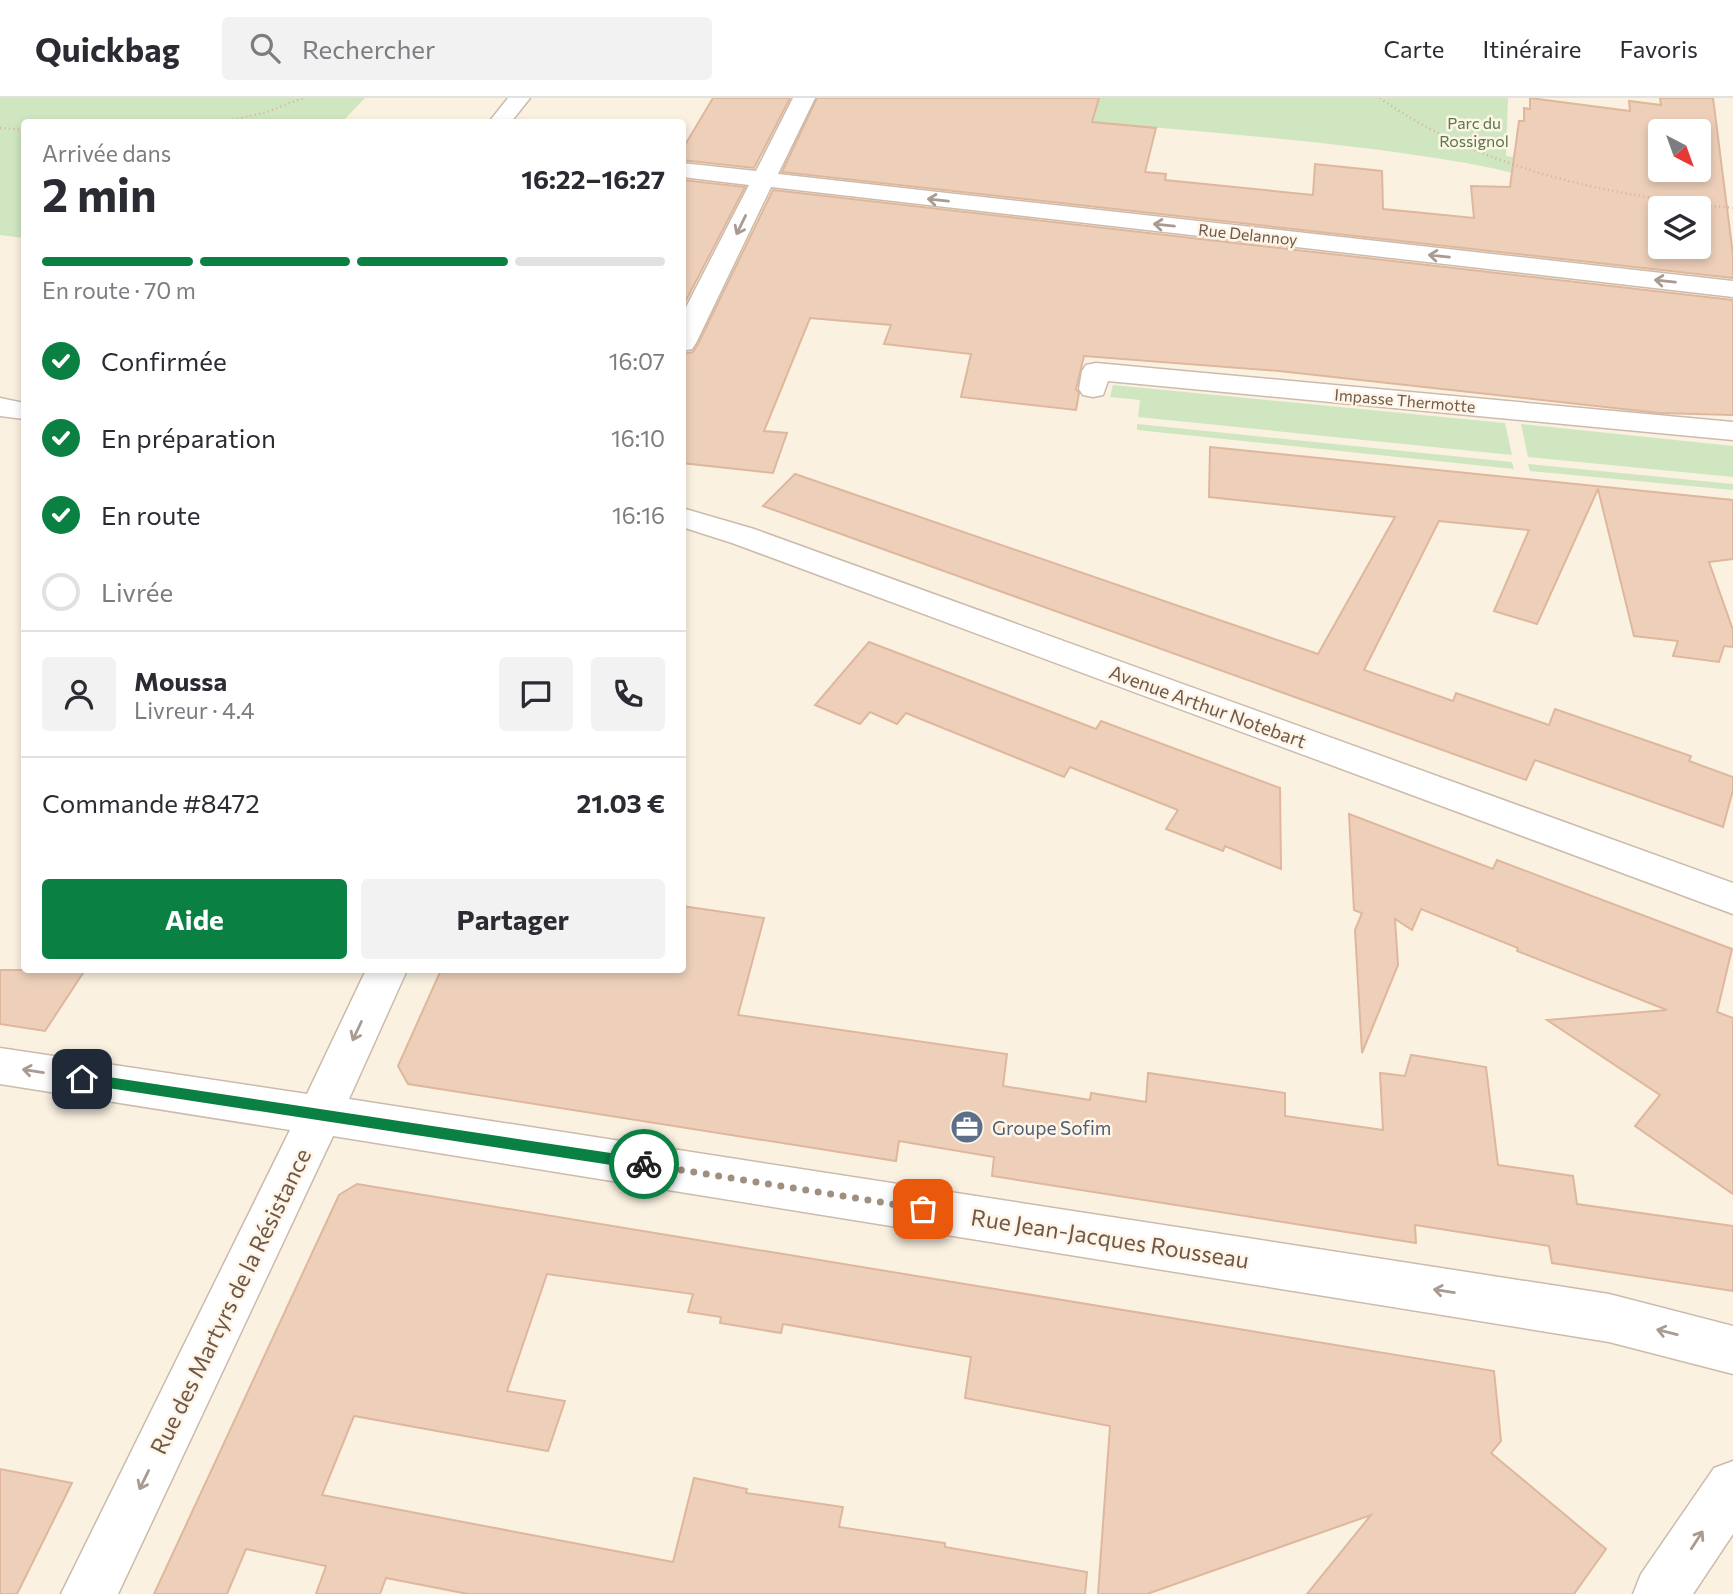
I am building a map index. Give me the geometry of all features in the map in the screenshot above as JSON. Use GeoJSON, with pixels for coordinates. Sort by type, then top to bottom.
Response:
{"type":"FeatureCollection","features":[{"type":"Feature","properties":{"kind":"street"},"geometry":{"type":"LineString","coordinates":[[502,119],[519,98]]}},
{"type":"Feature","properties":{"kind":"street"},"geometry":{"type":"LineString","coordinates":[[686,335],[804,98]]}},
{"type":"Feature","properties":{"kind":"street","name":"Rue Delannoy"},"geometry":{"type":"LineString","coordinates":[[686,170],[1733,289]]}},
{"type":"Feature","properties":{"kind":"street","name":"Impasse Thermotte"},"geometry":{"type":"LineString","coordinates":[[1093,389],[1096,371],[1733,431]]}},
{"type":"Feature","properties":{"kind":"street"},"geometry":{"type":"LineString","coordinates":[[0,407],[21,410]]}},
{"type":"Feature","properties":{"kind":"street","name":"Avenue Arthur Notebart"},"geometry":{"type":"LineString","coordinates":[[686,518],[756,541],[1733,899]]}},
{"type":"Feature","properties":{"kind":"street","name":"Rue des Martyrs de la Résistance"},"geometry":{"type":"LineString","coordinates":[[89,1594],[286,1189],[385,973]]}},
{"type":"Feature","properties":{"kind":"street","name":"Rue Jean-Jacques Rousseau"},"geometry":{"type":"LineString","coordinates":[[0,1066],[374,1122],[1609,1318],[1733,1350]]}},
{"type":"Feature","properties":{"kind":"street"},"geometry":{"type":"LineString","coordinates":[[1661,1594],[1733,1487]]}},
{"type":"Feature","properties":{"kind":"path"},"geometry":{"type":"LineString","coordinates":[[236,119],[267,112],[303,98]]}},
{"type":"Feature","properties":{"kind":"path"},"geometry":{"type":"LineString","coordinates":[[1380,98],[1438,135],[1520,165],[1614,189],[1733,208]]}},
{"type":"Feature","properties":{"kind":"path"},"geometry":{"type":"LineString","coordinates":[[0,128],[21,130]]}},
{"type":"Feature","properties":{"kind":"green space"},"geometry":{"type":"Polygon","coordinates":[[[0,98],[365,98],[345,119],[21,119],[21,238],[0,235],[0,98]]]}},
{"type":"Feature","properties":{"kind":"green space","name":"Parc du Rossignol"},"geometry":{"type":"Polygon","coordinates":[[[1077,98],[1508,98],[1506,156],[1607,171],[1683,189],[1689,196],[1648,196],[1648,204],[1581,191],[1496,169],[1373,149],[1092,122],[1098,100],[1077,98]]]}},
{"type":"Feature","properties":{"kind":"green space"},"geometry":{"type":"Polygon","coordinates":[[[1113,385],[1505,423],[1512,455],[1138,417],[1140,400],[1110,397],[1113,385]]]}},
{"type":"Feature","properties":{"kind":"green space"},"geometry":{"type":"Polygon","coordinates":[[[1137,424],[1512,462],[1514,469],[1137,430],[1137,424]]]}},
{"type":"Feature","properties":{"kind":"green space"},"geometry":{"type":"Polygon","coordinates":[[[1521,424],[1733,446],[1733,477],[1528,457],[1521,424]]]}},
{"type":"Feature","properties":{"kind":"green space"},"geometry":{"type":"Polygon","coordinates":[[[1528,464],[1733,484],[1733,490],[1530,471],[1528,464]]]}},
{"type":"Feature","properties":{"kind":"building"},"geometry":{"type":"Polygon","coordinates":[[[713,98],[790,98],[754,168],[686,160],[686,143],[713,98]]]}},
{"type":"Feature","properties":{"kind":"building"},"geometry":{"type":"Polygon","coordinates":[[[817,98],[1099,98],[1092,122],[1156,128],[1145,172],[1166,174],[1165,180],[1313,195],[1315,164],[1382,171],[1383,209],[1474,218],[1471,186],[1510,187],[1519,121],[1524,121],[1524,108],[1530,109],[1530,98],[1630,111],[1629,101],[1661,105],[1660,98],[1713,98],[1733,255],[1733,278],[782,172],[817,98]]]}},
{"type":"Feature","properties":{"kind":"building"},"geometry":{"type":"Polygon","coordinates":[[[686,180],[745,187],[686,300],[686,180]]]}},
{"type":"Feature","properties":{"kind":"building"},"geometry":{"type":"Polygon","coordinates":[[[773,190],[1733,300],[1733,415],[1659,413],[1279,371],[1084,356],[1076,389],[1079,393],[1076,410],[961,397],[971,354],[884,344],[891,325],[810,318],[764,431],[787,433],[773,473],[686,463],[686,353],[693,352],[773,190]]]}},
{"type":"Feature","properties":{"kind":"building"},"geometry":{"type":"Polygon","coordinates":[[[1210,447],[1733,500],[1733,559],[1709,562],[1733,630],[1733,647],[1724,646],[1719,662],[1673,656],[1678,641],[1634,636],[1598,489],[1537,624],[1494,611],[1529,530],[1439,521],[1364,670],[1453,701],[1456,693],[1549,725],[1555,709],[1691,756],[1689,761],[1733,777],[1733,790],[1723,827],[1535,760],[1526,780],[763,506],[795,474],[1318,654],[1395,517],[1209,497],[1210,447]]]}},
{"type":"Feature","properties":{"kind":"building"},"geometry":{"type":"Polygon","coordinates":[[[869,642],[1096,729],[1101,721],[1280,788],[1281,869],[1225,846],[1223,851],[1166,829],[1178,810],[1070,767],[1064,777],[906,713],[897,724],[870,712],[860,724],[815,705],[869,642]]]}},
{"type":"Feature","properties":{"kind":"building"},"geometry":{"type":"Polygon","coordinates":[[[1349,814],[1493,869],[1497,860],[1732,949],[1717,1012],[1733,1018],[1733,1194],[1635,1126],[1660,1095],[1547,1020],[1667,1010],[1517,951],[1518,948],[1421,909],[1412,930],[1395,919],[1398,965],[1362,1053],[1355,930],[1362,913],[1354,910],[1349,814]]]}},
{"type":"Feature","properties":{"kind":"building"},"geometry":{"type":"Polygon","coordinates":[[[686,907],[764,918],[738,1015],[1007,1054],[1003,1086],[1090,1100],[1091,1093],[1146,1102],[1148,1073],[1285,1093],[1285,1116],[1383,1130],[1380,1073],[1405,1076],[1411,1055],[1486,1067],[1498,1165],[1573,1176],[1577,1204],[1733,1226],[1733,1291],[1552,1263],[1549,1246],[1415,1225],[1416,1243],[992,1176],[994,1157],[899,1141],[896,1161],[408,1084],[398,1066],[440,973],[686,973],[686,907]]]}},
{"type":"Feature","properties":{"kind":"building"},"geometry":{"type":"Polygon","coordinates":[[[0,970],[21,970],[21,973],[83,973],[45,1031],[0,1024],[0,970]]]}},
{"type":"Feature","properties":{"kind":"building"},"geometry":{"type":"Polygon","coordinates":[[[357,1184],[1494,1371],[1501,1441],[1491,1453],[1606,1549],[1574,1594],[1307,1594],[1371,1515],[1147,1594],[1098,1594],[1110,1426],[965,1398],[971,1357],[783,1324],[781,1333],[720,1323],[721,1317],[688,1312],[693,1294],[547,1274],[507,1391],[565,1401],[548,1451],[354,1416],[322,1495],[673,1562],[694,1478],[747,1489],[746,1493],[843,1507],[839,1527],[945,1543],[945,1547],[1087,1572],[1085,1594],[468,1594],[386,1578],[380,1594],[316,1594],[326,1566],[246,1549],[227,1594],[154,1594],[339,1195],[357,1184]]]}},
{"type":"Feature","properties":{"kind":"building"},"geometry":{"type":"Polygon","coordinates":[[[0,1469],[72,1483],[17,1594],[0,1594],[0,1469]]]}},
{"type":"Feature","properties":{"kind":"way so far"},"geometry":{"type":"LineString","coordinates":[[644,1164],[923,1209]]}},
{"type":"Feature","properties":{"kind":"place","name":"Groupe Sofim"},"geometry":{"type":"Point","coordinates":[967,1127]}},
{"type":"Feature","properties":{"kind":"route"},"geometry":{"type":"LineString","coordinates":[[82,1079],[644,1164]]}}]}
